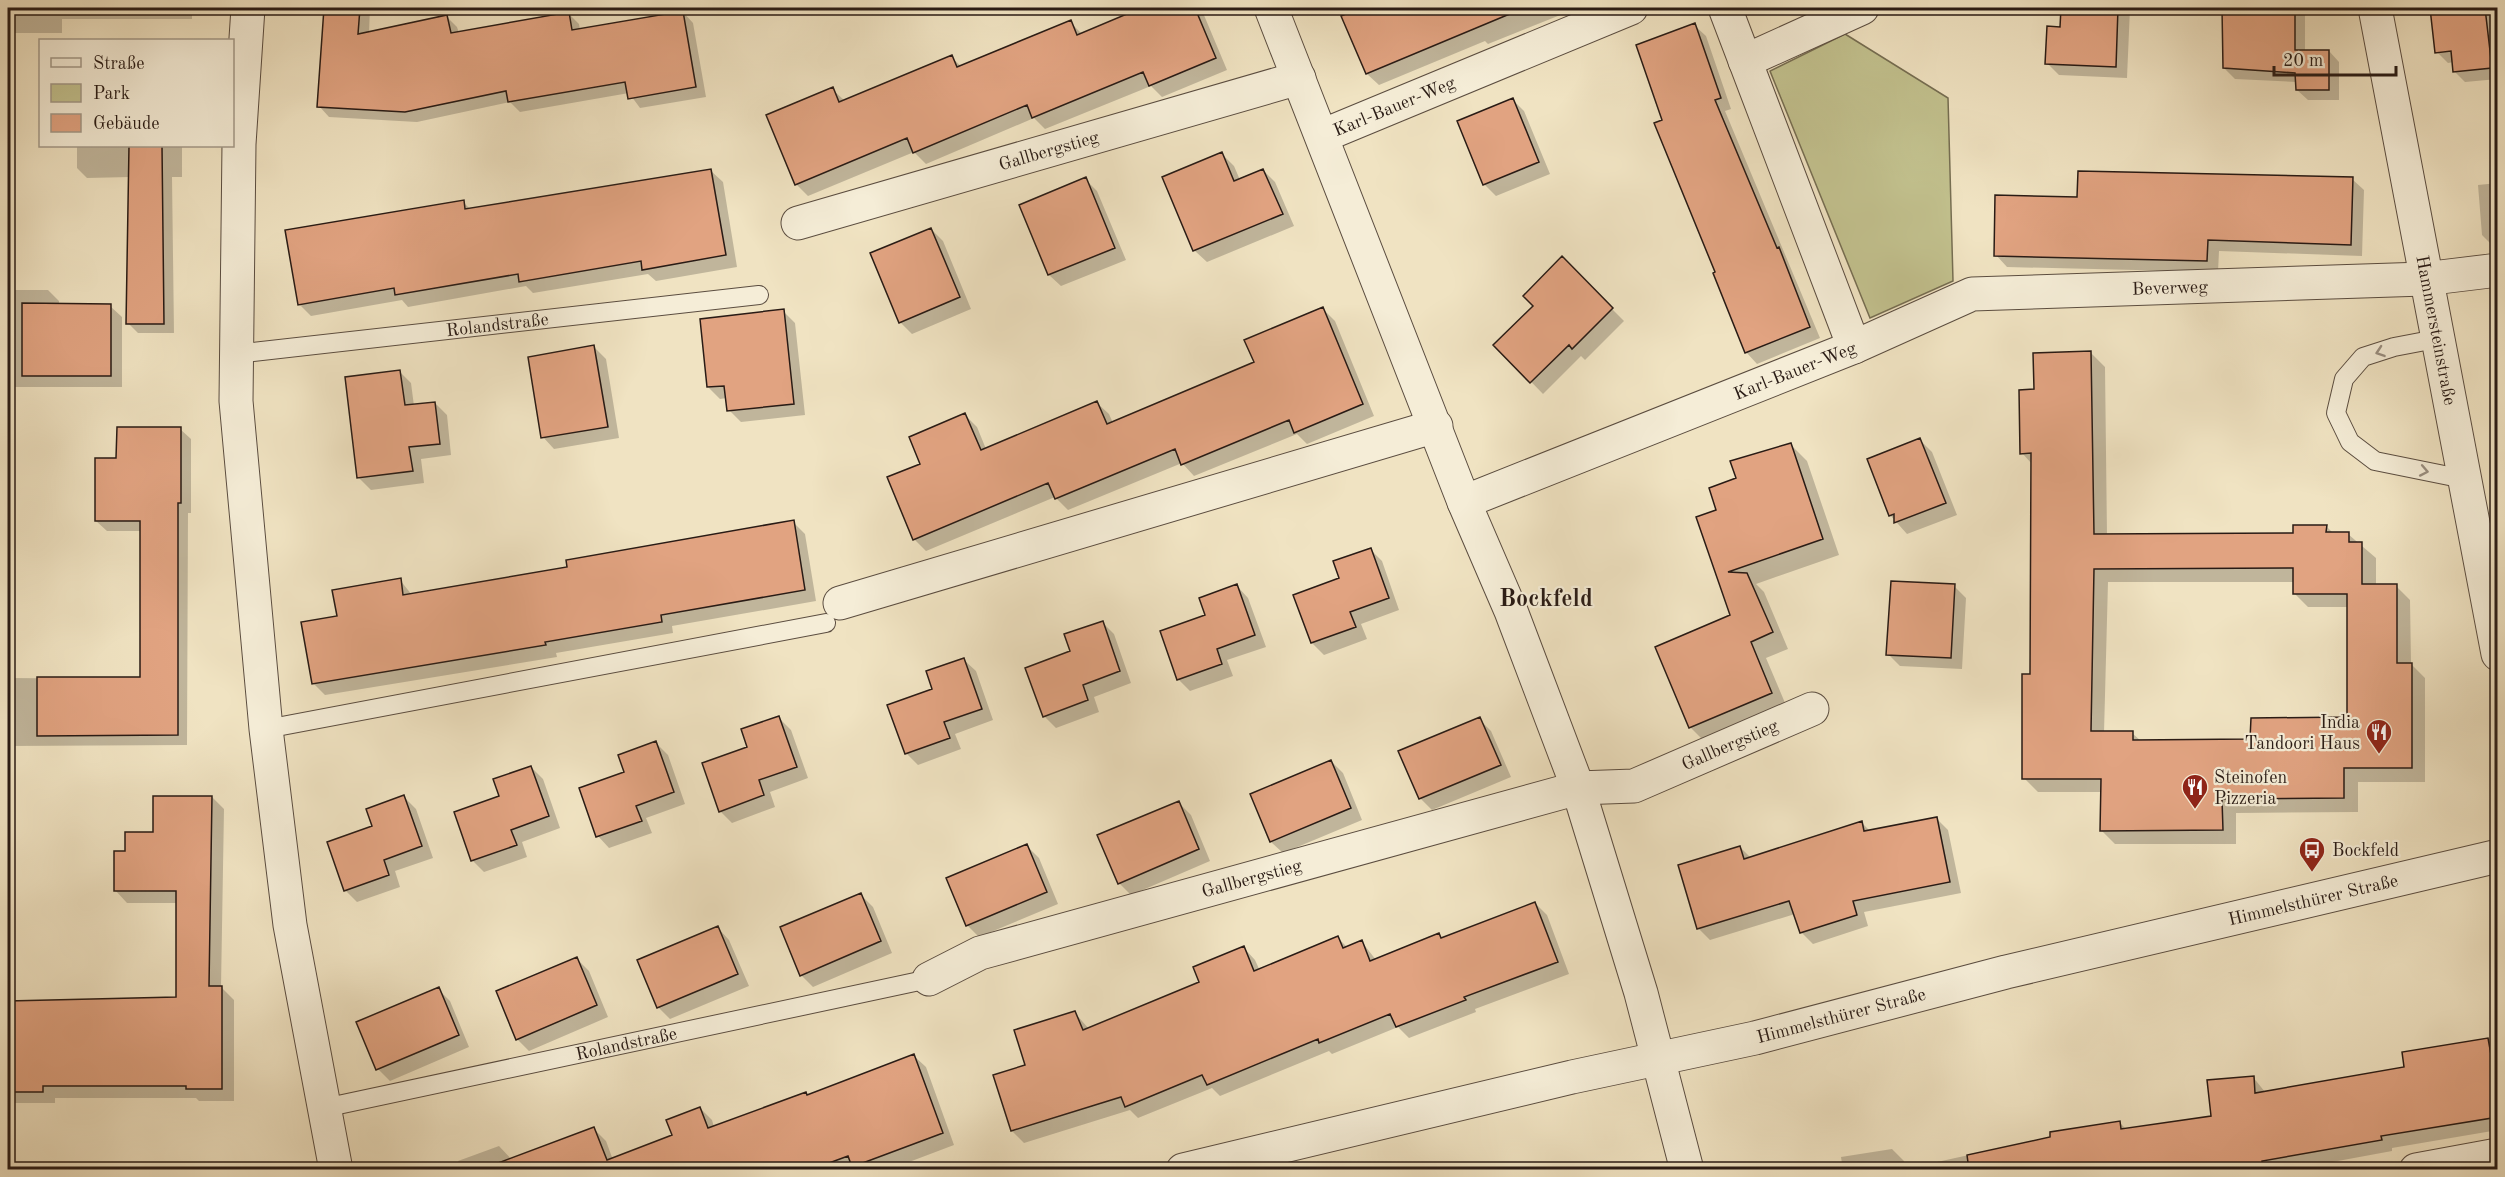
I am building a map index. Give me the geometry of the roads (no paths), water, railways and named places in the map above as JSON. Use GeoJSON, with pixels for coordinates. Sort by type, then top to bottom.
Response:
{"type":"FeatureCollection","features":[{"type":"Feature","properties":{"kind":"street"},"geometry":{"type":"LineString","coordinates":[[248,8],[239,144],[236,401],[266,729],[290,925],[336,1170]]}},
{"type":"Feature","properties":{"kind":"street"},"geometry":{"type":"LineString","coordinates":[[1271,8],[1464,502],[1512,611],[1578,788],[1641,993],[1688,1170]]}},
{"type":"Feature","properties":{"kind":"street","name":"Karl-Bauer-Weg"},"geometry":{"type":"LineString","coordinates":[[1322,136],[1631,8]]}},
{"type":"Feature","properties":{"kind":"street","name":"Karl-Bauer-Weg"},"geometry":{"type":"LineString","coordinates":[[1464,502],[1854,347],[1725,8]]}},
{"type":"Feature","properties":{"kind":"street"},"geometry":{"type":"LineString","coordinates":[[1745,61],[1862,8]]}},
{"type":"Feature","properties":{"kind":"street","name":"Hammersteinstraße"},"geometry":{"type":"LineString","coordinates":[[2375,8],[2424,279],[2498,654]]}},
{"type":"Feature","properties":{"kind":"street","name":"Gallbergstieg"},"geometry":{"type":"LineString","coordinates":[[798,224],[1299,78]]}},
{"type":"Feature","properties":{"kind":"street","name":"Beverweg"},"geometry":{"type":"LineString","coordinates":[[1854,347],[1972,294],[2424,279],[2498,270]]}},
{"type":"Feature","properties":{"kind":"street"},"geometry":{"type":"LineString","coordinates":[[833,613],[1436,426]]}},
{"type":"Feature","properties":{"kind":"street","name":"Gallbergstieg"},"geometry":{"type":"LineString","coordinates":[[929,979],[980,953],[1578,788],[1634,786],[1812,709]]}},
{"type":"Feature","properties":{"kind":"street","name":"Himmelsthürer Straße"},"geometry":{"type":"LineString","coordinates":[[1183,1170],[1658,1058],[1755,1038],[2006,972],[2498,856]]}},
{"type":"Feature","properties":{"kind":"street"},"geometry":{"type":"LineString","coordinates":[[2416,1170],[2492,1156],[2494,1170]]}},
{"type":"Feature","properties":{"kind":"lane","name":"Rolandstraße"},"geometry":{"type":"LineString","coordinates":[[235,354],[759,295]]}},
{"type":"Feature","properties":{"kind":"lane"},"geometry":{"type":"LineString","coordinates":[[2436,339],[2394,347],[2363,357],[2344,379],[2336,414],[2350,442],[2375,461],[2464,479]]}},
{"type":"Feature","properties":{"kind":"lane"},"geometry":{"type":"LineString","coordinates":[[266,729],[833,613]]}},
{"type":"Feature","properties":{"kind":"lane","name":"Rolandstraße"},"geometry":{"type":"LineString","coordinates":[[324,1108],[929,979]]}},
{"type":"Feature","properties":{"kind":"place","name":"India Tandoori Haus"},"geometry":{"type":"Point","coordinates":[2379,755]}},
{"type":"Feature","properties":{"kind":"place","name":"Steinofen Pizzeria"},"geometry":{"type":"Point","coordinates":[2195,810]}},
{"type":"Feature","properties":{"kind":"place","name":"Bockfeld"},"geometry":{"type":"Point","coordinates":[2312,873]}},
{"type":"Feature","properties":{"kind":"district","name":"Bockfeld"},"geometry":{"type":"Point","coordinates":[1546,598]}}]}
